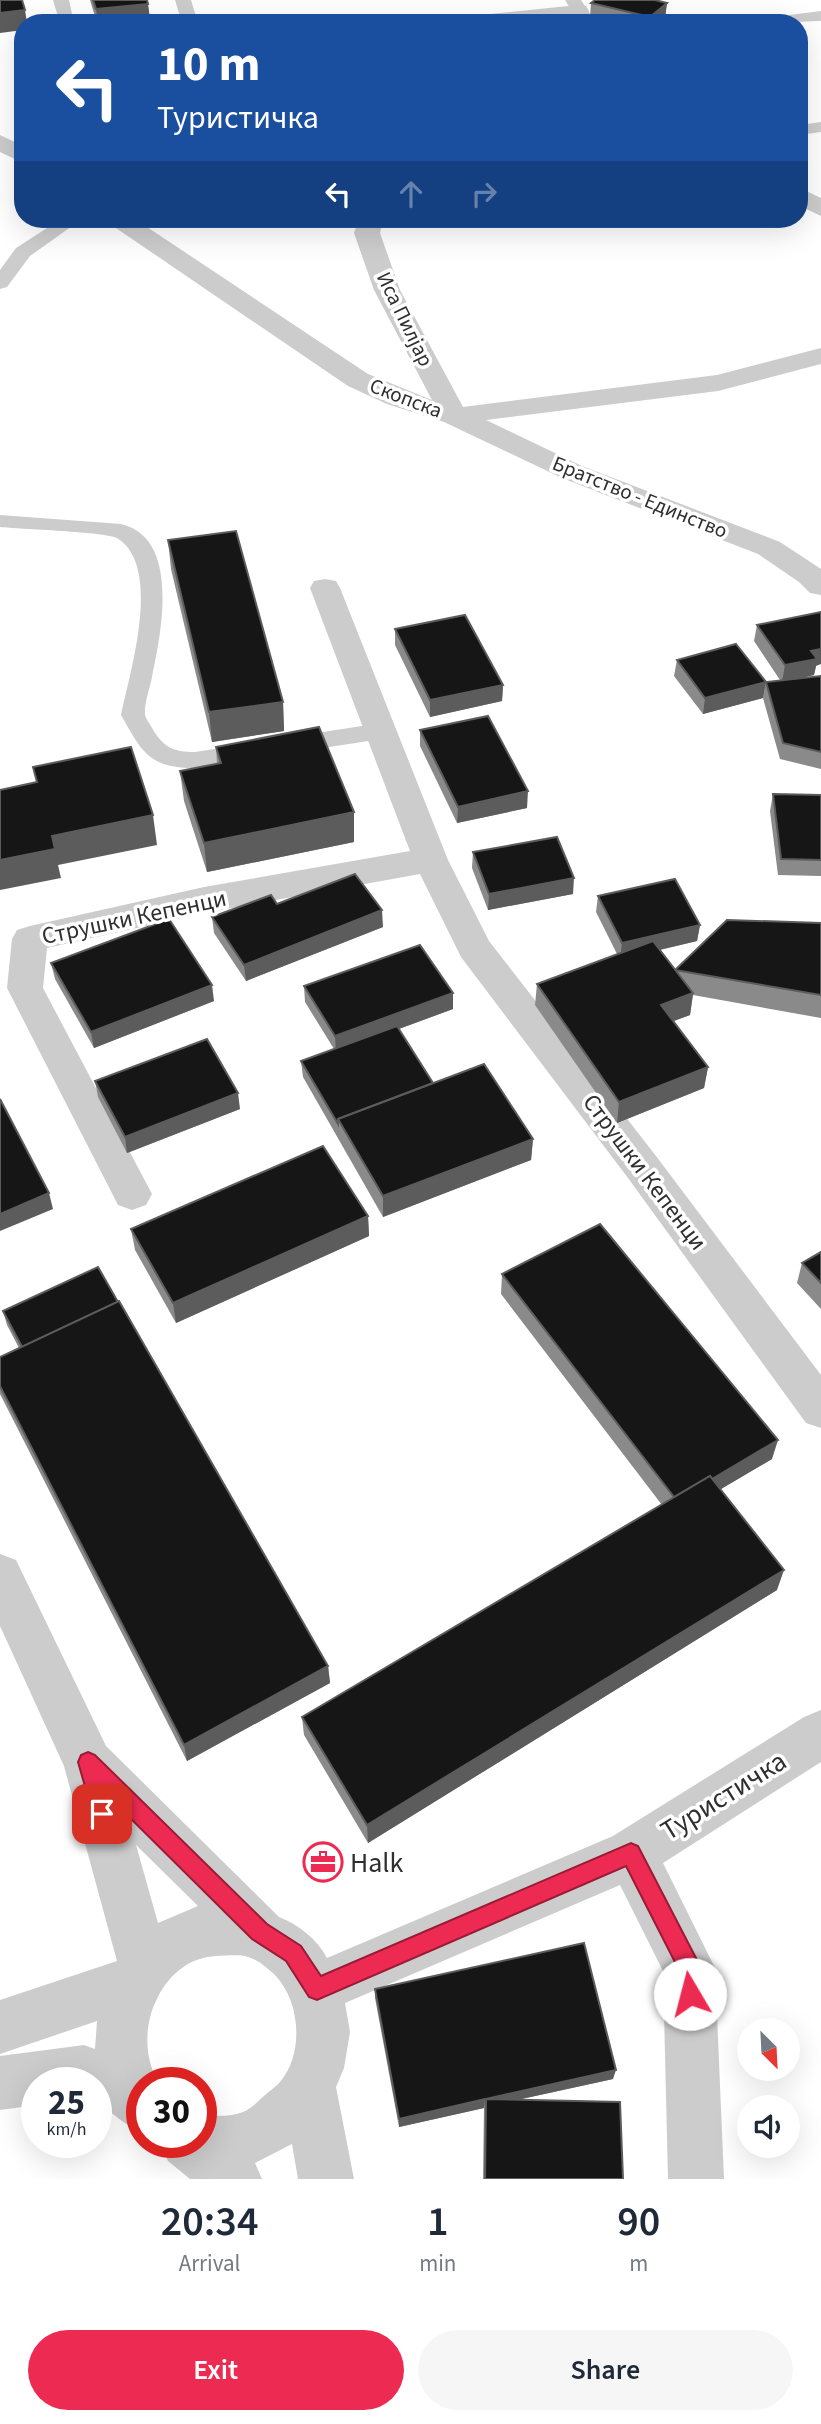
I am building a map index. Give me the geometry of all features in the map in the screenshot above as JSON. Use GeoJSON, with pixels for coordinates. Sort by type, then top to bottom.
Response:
{"type":"FeatureCollection","features":[{"type":"Feature","properties":{"kind":"street"},"geometry":{"type":"LineString","coordinates":[[553,14],[580,11]]}},
{"type":"Feature","properties":{"kind":"street","name":"Скопска"},"geometry":{"type":"LineString","coordinates":[[132,228],[358,380],[397,398],[454,416],[718,383],[821,356]]}},
{"type":"Feature","properties":{"kind":"street","name":"Иса Пилјар"},"geometry":{"type":"LineString","coordinates":[[368,228],[367,233],[387,290],[454,416]]}},
{"type":"Feature","properties":{"kind":"street","name":"Братство - Единство"},"geometry":{"type":"LineString","coordinates":[[454,416],[572,472],[769,548],[810,575],[821,586]]}},
{"type":"Feature","properties":{"kind":"street","name":"Струшки Кепенци"},"geometry":{"type":"LineString","coordinates":[[325,587],[431,860],[474,948],[642,1167],[821,1409]]}},
{"type":"Feature","properties":{"kind":"street","name":"Струшки Кепенци"},"geometry":{"type":"LineString","coordinates":[[132,1194],[25,988],[30,939],[204,900],[431,860]]}},
{"type":"Feature","properties":{"kind":"street"},"geometry":{"type":"LineString","coordinates":[[0,1575],[88,1762],[141,1974]]}},
{"type":"Feature","properties":{"kind":"street","name":"Туристичка"},"geometry":{"type":"LineString","coordinates":[[317,1989],[631,1854],[821,1734]]}},
{"type":"Feature","properties":{"kind":"street"},"geometry":{"type":"LineString","coordinates":[[88,1762],[259,1931],[294,1953],[317,1989],[324,2021],[322,2054],[309,2087],[285,2118],[254,2137],[217,2145]]}},
{"type":"Feature","properties":{"kind":"street"},"geometry":{"type":"LineString","coordinates":[[631,1854],[689,1968],[696,2179]]}},
{"type":"Feature","properties":{"kind":"street"},"geometry":{"type":"LineString","coordinates":[[126,2072],[120,2055],[122,2017],[141,1974],[167,1947],[192,1933],[226,1926],[259,1931]]}},
{"type":"Feature","properties":{"kind":"street"},"geometry":{"type":"LineString","coordinates":[[0,2027],[141,1974]]}},
{"type":"Feature","properties":{"kind":"street"},"geometry":{"type":"LineString","coordinates":[[0,2083],[84,2072],[126,2094]]}},
{"type":"Feature","properties":{"kind":"street"},"geometry":{"type":"LineString","coordinates":[[309,2087],[326,2179]]}},
{"type":"Feature","properties":{"kind":"street"},"geometry":{"type":"LineString","coordinates":[[207,2158],[234,2179]]}},
{"type":"Feature","properties":{"kind":"lane"},"geometry":{"type":"LineString","coordinates":[[0,283],[23,252],[59,228]]}},
{"type":"Feature","properties":{"kind":"lane"},"geometry":{"type":"LineString","coordinates":[[0,522],[121,530],[142,551],[148,567],[151,614],[132,715],[154,751],[173,761],[195,760],[381,731]]}},
{"type":"Feature","properties":{"kind":"building"},"geometry":{"type":"Polygon","coordinates":[[[0,0],[22,0],[25,10],[0,13],[0,0]]]}},
{"type":"Feature","properties":{"kind":"building"},"geometry":{"type":"Polygon","coordinates":[[[93,0],[147,0],[148,4],[96,9],[93,0]]]}},
{"type":"Feature","properties":{"kind":"building"},"geometry":{"type":"Polygon","coordinates":[[[595,0],[655,0],[667,3],[654,14],[637,14],[591,3],[595,0]]]}},
{"type":"Feature","properties":{"kind":"building"},"geometry":{"type":"Polygon","coordinates":[[[236,531],[283,702],[209,712],[168,540],[236,531]]]}},
{"type":"Feature","properties":{"kind":"building"},"geometry":{"type":"Polygon","coordinates":[[[821,612],[821,649],[811,651],[817,659],[785,665],[757,625],[821,612]]]}},
{"type":"Feature","properties":{"kind":"building"},"geometry":{"type":"Polygon","coordinates":[[[465,615],[503,685],[430,700],[395,629],[465,615]]]}},
{"type":"Feature","properties":{"kind":"building"},"geometry":{"type":"Polygon","coordinates":[[[736,644],[766,682],[705,698],[677,660],[736,644]]]}},
{"type":"Feature","properties":{"kind":"building"},"geometry":{"type":"Polygon","coordinates":[[[821,676],[821,752],[783,743],[766,682],[821,676]]]}},
{"type":"Feature","properties":{"kind":"building"},"geometry":{"type":"Polygon","coordinates":[[[488,716],[528,791],[458,807],[420,730],[488,716]]]}},
{"type":"Feature","properties":{"kind":"building"},"geometry":{"type":"Polygon","coordinates":[[[319,727],[354,812],[204,843],[180,771],[221,763],[216,747],[319,727]]]}},
{"type":"Feature","properties":{"kind":"building"},"geometry":{"type":"Polygon","coordinates":[[[131,747],[153,815],[52,836],[55,849],[0,860],[0,790],[37,782],[33,767],[131,747]]]}},
{"type":"Feature","properties":{"kind":"building"},"geometry":{"type":"Polygon","coordinates":[[[773,794],[821,795],[821,860],[781,859],[773,794]]]}},
{"type":"Feature","properties":{"kind":"building"},"geometry":{"type":"Polygon","coordinates":[[[557,837],[574,878],[489,894],[473,852],[557,837]]]}},
{"type":"Feature","properties":{"kind":"building"},"geometry":{"type":"Polygon","coordinates":[[[355,874],[382,910],[244,965],[212,917],[271,895],[277,904],[355,874]]]}},
{"type":"Feature","properties":{"kind":"building"},"geometry":{"type":"Polygon","coordinates":[[[675,879],[700,925],[622,943],[598,896],[675,879]]]}},
{"type":"Feature","properties":{"kind":"building"},"geometry":{"type":"Polygon","coordinates":[[[169,919],[212,985],[91,1032],[51,963],[169,919]]]}},
{"type":"Feature","properties":{"kind":"building"},"geometry":{"type":"Polygon","coordinates":[[[727,920],[821,923],[821,995],[675,970],[727,920]]]}},
{"type":"Feature","properties":{"kind":"building"},"geometry":{"type":"Polygon","coordinates":[[[653,941],[693,993],[661,1005],[708,1067],[619,1102],[537,984],[653,941]]]}},
{"type":"Feature","properties":{"kind":"building"},"geometry":{"type":"Polygon","coordinates":[[[420,945],[453,993],[335,1036],[304,986],[420,945]]]}},
{"type":"Feature","properties":{"kind":"building"},"geometry":{"type":"Polygon","coordinates":[[[397,1026],[433,1083],[338,1119],[338,1124],[301,1061],[397,1026]]]}},
{"type":"Feature","properties":{"kind":"building"},"geometry":{"type":"Polygon","coordinates":[[[207,1039],[238,1093],[125,1137],[95,1081],[207,1039]]]}},
{"type":"Feature","properties":{"kind":"building"},"geometry":{"type":"Polygon","coordinates":[[[484,1064],[533,1139],[383,1196],[338,1119],[484,1064]]]}},
{"type":"Feature","properties":{"kind":"building"},"geometry":{"type":"Polygon","coordinates":[[[0,1099],[49,1193],[0,1214],[0,1099]]]}},
{"type":"Feature","properties":{"kind":"building"},"geometry":{"type":"Polygon","coordinates":[[[323,1146],[368,1216],[173,1303],[131,1229],[323,1146]]]}},
{"type":"Feature","properties":{"kind":"building"},"geometry":{"type":"Polygon","coordinates":[[[600,1224],[778,1440],[712,1479],[710,1476],[674,1497],[502,1274],[600,1224]]]}},
{"type":"Feature","properties":{"kind":"building"},"geometry":{"type":"Polygon","coordinates":[[[821,1252],[821,1283],[802,1263],[821,1252]]]}},
{"type":"Feature","properties":{"kind":"building"},"geometry":{"type":"Polygon","coordinates":[[[98,1267],[118,1302],[22,1347],[3,1311],[98,1267]]]}},
{"type":"Feature","properties":{"kind":"building"},"geometry":{"type":"Polygon","coordinates":[[[119,1301],[328,1666],[184,1745],[0,1386],[0,1357],[119,1301]]]}},
{"type":"Feature","properties":{"kind":"building"},"geometry":{"type":"Polygon","coordinates":[[[710,1476],[784,1570],[367,1825],[302,1717],[710,1476]]]}},
{"type":"Feature","properties":{"kind":"building"},"geometry":{"type":"Polygon","coordinates":[[[584,1943],[616,2070],[399,2119],[375,1989],[584,1943]]]}},
{"type":"Feature","properties":{"kind":"building"},"geometry":{"type":"Polygon","coordinates":[[[486,2099],[620,2102],[623,2179],[485,2179],[486,2099]]]}},
{"type":"Feature","properties":{"kind":"place","name":"Halk"},"geometry":{"type":"Point","coordinates":[323,1862]}},
{"type":"Feature","properties":{"kind":"route"},"geometry":{"type":"LineString","coordinates":[[102,1814],[88,1762],[259,1931],[294,1953],[317,1989],[631,1854],[689,1968],[690,1994]]}}]}
